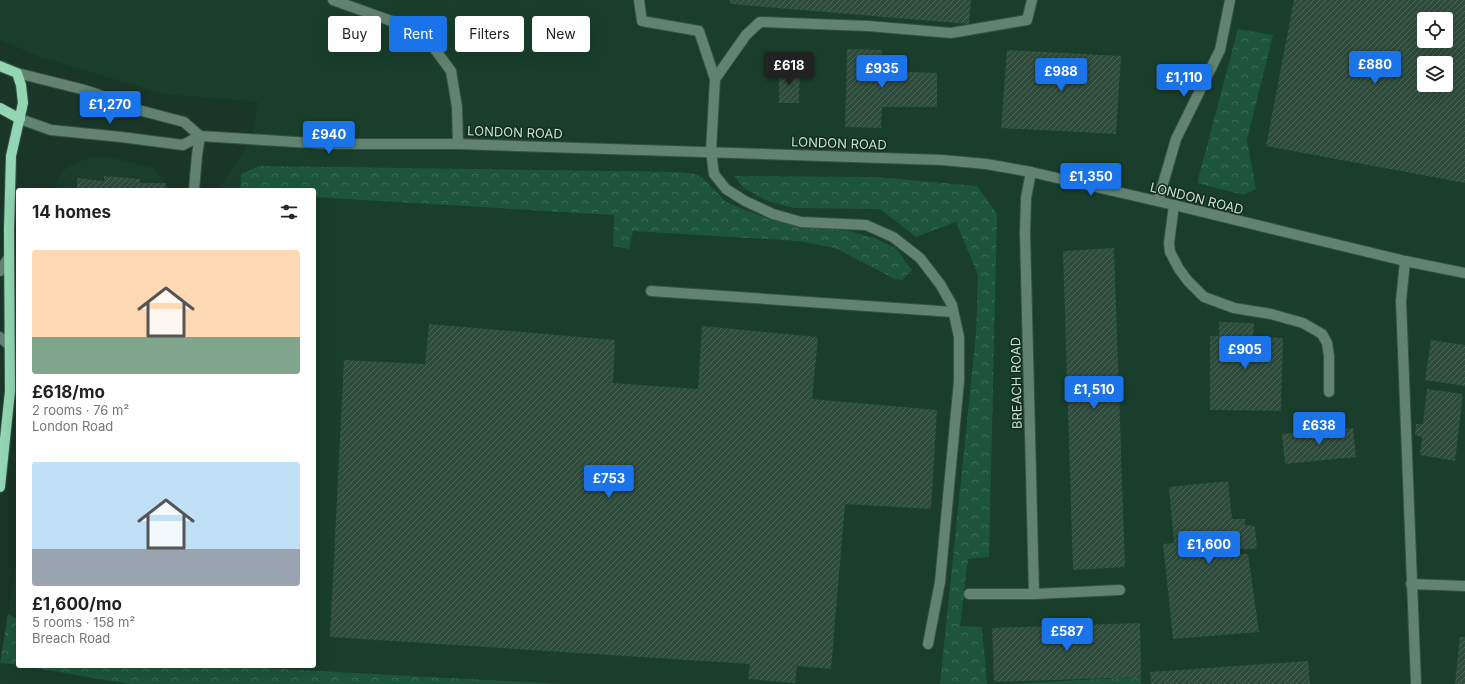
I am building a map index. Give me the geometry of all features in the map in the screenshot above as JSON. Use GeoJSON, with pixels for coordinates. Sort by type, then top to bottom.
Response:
{"type":"FeatureCollection","features":[{"type":"Feature","properties":{"kind":"main road"},"geometry":{"type":"LineString","coordinates":[[0,66],[17,73],[21,85],[23,103],[12,156],[9,257],[10,391],[0,487]]}},
{"type":"Feature","properties":{"kind":"main road"},"geometry":{"type":"LineString","coordinates":[[0,108],[20,119]]}},
{"type":"Feature","properties":{"kind":"street"},"geometry":{"type":"LineString","coordinates":[[333,0],[394,22],[428,40],[451,71],[457,107],[458,144]]}},
{"type":"Feature","properties":{"kind":"street"},"geometry":{"type":"LineString","coordinates":[[639,0],[642,21],[699,31],[715,79],[711,151],[714,174],[726,189],[773,214],[801,222],[866,225],[893,237],[920,258],[940,284],[952,305],[959,337],[959,381],[940,582],[928,644]]}},
{"type":"Feature","properties":{"kind":"street"},"geometry":{"type":"LineString","coordinates":[[715,79],[746,35],[760,22],[868,26],[951,32],[1027,20],[1032,0]]}},
{"type":"Feature","properties":{"kind":"street"},"geometry":{"type":"LineString","coordinates":[[1158,201],[1176,139],[1220,50],[1230,0]]}},
{"type":"Feature","properties":{"kind":"street"},"geometry":{"type":"LineString","coordinates":[[17,73],[81,89],[131,108],[184,122],[200,136]]}},
{"type":"Feature","properties":{"kind":"street"},"geometry":{"type":"LineString","coordinates":[[20,119],[51,130],[121,137],[183,146],[200,136]]}},
{"type":"Feature","properties":{"kind":"street"},"geometry":{"type":"LineString","coordinates":[[194,188],[196,155],[200,136]]}},
{"type":"Feature","properties":{"kind":"street","name":"LONDON ROAD"},"geometry":{"type":"LineString","coordinates":[[200,136],[328,144],[458,144],[711,151],[942,160],[986,164],[1031,172],[1405,261],[1465,273]]}},
{"type":"Feature","properties":{"kind":"street","name":"BREACH ROAD"},"geometry":{"type":"LineString","coordinates":[[1031,172],[1026,198],[1025,233],[1034,594]]}},
{"type":"Feature","properties":{"kind":"street"},"geometry":{"type":"LineString","coordinates":[[1174,205],[1169,243],[1170,252],[1188,282],[1204,296],[1234,308],[1271,314],[1303,323],[1322,334],[1327,343],[1328,392]]}},
{"type":"Feature","properties":{"kind":"street"},"geometry":{"type":"LineString","coordinates":[[0,271],[9,257]]}},
{"type":"Feature","properties":{"kind":"street"},"geometry":{"type":"LineString","coordinates":[[1405,261],[1401,301],[1416,684]]}},
{"type":"Feature","properties":{"kind":"street"},"geometry":{"type":"LineString","coordinates":[[651,291],[953,312]]}},
{"type":"Feature","properties":{"kind":"street"},"geometry":{"type":"LineString","coordinates":[[0,337],[9,345]]}},
{"type":"Feature","properties":{"kind":"street"},"geometry":{"type":"LineString","coordinates":[[1411,584],[1465,586]]}},
{"type":"Feature","properties":{"kind":"street"},"geometry":{"type":"LineString","coordinates":[[969,594],[1034,594],[1120,590]]}},
{"type":"Feature","properties":{"kind":"shaded area"},"geometry":{"type":"Polygon","coordinates":[[[0,0],[1465,0],[1465,684],[563,684],[262,668],[316,668],[316,188],[220,188],[252,139],[258,102],[164,94],[40,57],[0,40],[0,0]]]}},
{"type":"Feature","properties":{"kind":"shaded area"},"geometry":{"type":"Polygon","coordinates":[[[90,157],[113,158],[153,168],[169,188],[57,188],[57,181],[62,172],[70,166],[90,157]]]}},
{"type":"Feature","properties":{"kind":"shaded area"},"geometry":{"type":"Polygon","coordinates":[[[16,565],[16,618],[8,614],[16,565]]]}},
{"type":"Feature","properties":{"kind":"shaded area"},"geometry":{"type":"Polygon","coordinates":[[[0,663],[16,665],[16,668],[32,668],[129,684],[0,684],[0,663]]]}},
{"type":"Feature","properties":{"kind":"green space"},"geometry":{"type":"Polygon","coordinates":[[[1238,29],[1273,35],[1247,140],[1256,189],[1244,195],[1197,183],[1238,29]]]}},
{"type":"Feature","properties":{"kind":"green space"},"geometry":{"type":"Polygon","coordinates":[[[259,166],[679,172],[694,174],[703,178],[726,202],[758,215],[788,222],[845,230],[875,238],[896,249],[912,270],[902,280],[895,279],[835,248],[798,241],[633,231],[629,249],[613,246],[614,215],[316,197],[316,188],[240,188],[241,174],[259,166]]]}},
{"type":"Feature","properties":{"kind":"green space"},"geometry":{"type":"Polygon","coordinates":[[[734,176],[878,177],[977,186],[997,214],[989,557],[968,559],[960,626],[982,627],[987,684],[940,684],[976,334],[978,275],[956,222],[916,237],[880,209],[793,208],[765,200],[744,188],[734,176]]]}},
{"type":"Feature","properties":{"kind":"green space"},"geometry":{"type":"Polygon","coordinates":[[[8,614],[16,618],[16,665],[0,663],[8,614]]]}},
{"type":"Feature","properties":{"kind":"green space"},"geometry":{"type":"Polygon","coordinates":[[[34,668],[262,668],[563,684],[129,684],[34,668]]]}},
{"type":"Feature","properties":{"kind":"green space"},"geometry":{"type":"Polygon","coordinates":[[[1141,677],[1141,684],[1005,684],[1141,677]]]}},
{"type":"Feature","properties":{"kind":"building"},"geometry":{"type":"Polygon","coordinates":[[[730,0],[971,0],[969,24],[730,4],[730,0]]]}},
{"type":"Feature","properties":{"kind":"building"},"geometry":{"type":"Polygon","coordinates":[[[1294,0],[1465,0],[1465,183],[1266,146],[1294,0]]]}},
{"type":"Feature","properties":{"kind":"building"},"geometry":{"type":"Polygon","coordinates":[[[847,49],[882,50],[881,71],[937,73],[937,107],[882,107],[881,128],[845,127],[847,49]]]}},
{"type":"Feature","properties":{"kind":"building"},"geometry":{"type":"Polygon","coordinates":[[[1007,50],[1121,56],[1116,134],[1001,128],[1007,50]]]}},
{"type":"Feature","properties":{"kind":"building"},"geometry":{"type":"Polygon","coordinates":[[[779,68],[800,69],[799,103],[779,103],[779,68]]]}},
{"type":"Feature","properties":{"kind":"building"},"geometry":{"type":"Polygon","coordinates":[[[104,176],[140,179],[140,183],[166,183],[165,188],[77,188],[77,178],[104,181],[104,176]]]}},
{"type":"Feature","properties":{"kind":"building"},"geometry":{"type":"Polygon","coordinates":[[[1114,248],[1125,567],[1073,570],[1063,251],[1114,248]]]}},
{"type":"Feature","properties":{"kind":"building"},"geometry":{"type":"Polygon","coordinates":[[[1219,322],[1254,323],[1253,336],[1283,338],[1281,411],[1210,410],[1210,336],[1219,336],[1219,322]]]}},
{"type":"Feature","properties":{"kind":"building"},"geometry":{"type":"Polygon","coordinates":[[[429,324],[615,340],[613,383],[698,389],[702,326],[818,337],[812,399],[937,410],[931,509],[845,504],[831,669],[797,666],[795,683],[748,679],[750,664],[330,637],[344,360],[425,364],[429,324]]]}},
{"type":"Feature","properties":{"kind":"building"},"geometry":{"type":"Polygon","coordinates":[[[1431,340],[1465,345],[1465,386],[1425,380],[1431,340]]]}},
{"type":"Feature","properties":{"kind":"building"},"geometry":{"type":"Polygon","coordinates":[[[1427,389],[1463,394],[1455,461],[1420,455],[1422,437],[1415,435],[1416,424],[1423,424],[1427,389]]]}},
{"type":"Feature","properties":{"kind":"building"},"geometry":{"type":"Polygon","coordinates":[[[1353,428],[1356,457],[1285,464],[1282,434],[1353,428]]]}},
{"type":"Feature","properties":{"kind":"building"},"geometry":{"type":"Polygon","coordinates":[[[1228,481],[1232,519],[1245,519],[1245,525],[1255,526],[1257,549],[1238,549],[1238,554],[1248,554],[1259,632],[1173,639],[1163,544],[1174,543],[1169,487],[1228,481]]]}},
{"type":"Feature","properties":{"kind":"building"},"geometry":{"type":"Polygon","coordinates":[[[1140,623],[1141,677],[994,682],[992,628],[1140,623]]]}},
{"type":"Feature","properties":{"kind":"building"},"geometry":{"type":"Polygon","coordinates":[[[1460,637],[1465,637],[1465,684],[1455,684],[1460,637]]]}},
{"type":"Feature","properties":{"kind":"building"},"geometry":{"type":"Polygon","coordinates":[[[1308,661],[1310,684],[1151,684],[1150,672],[1308,661]]]}}]}
